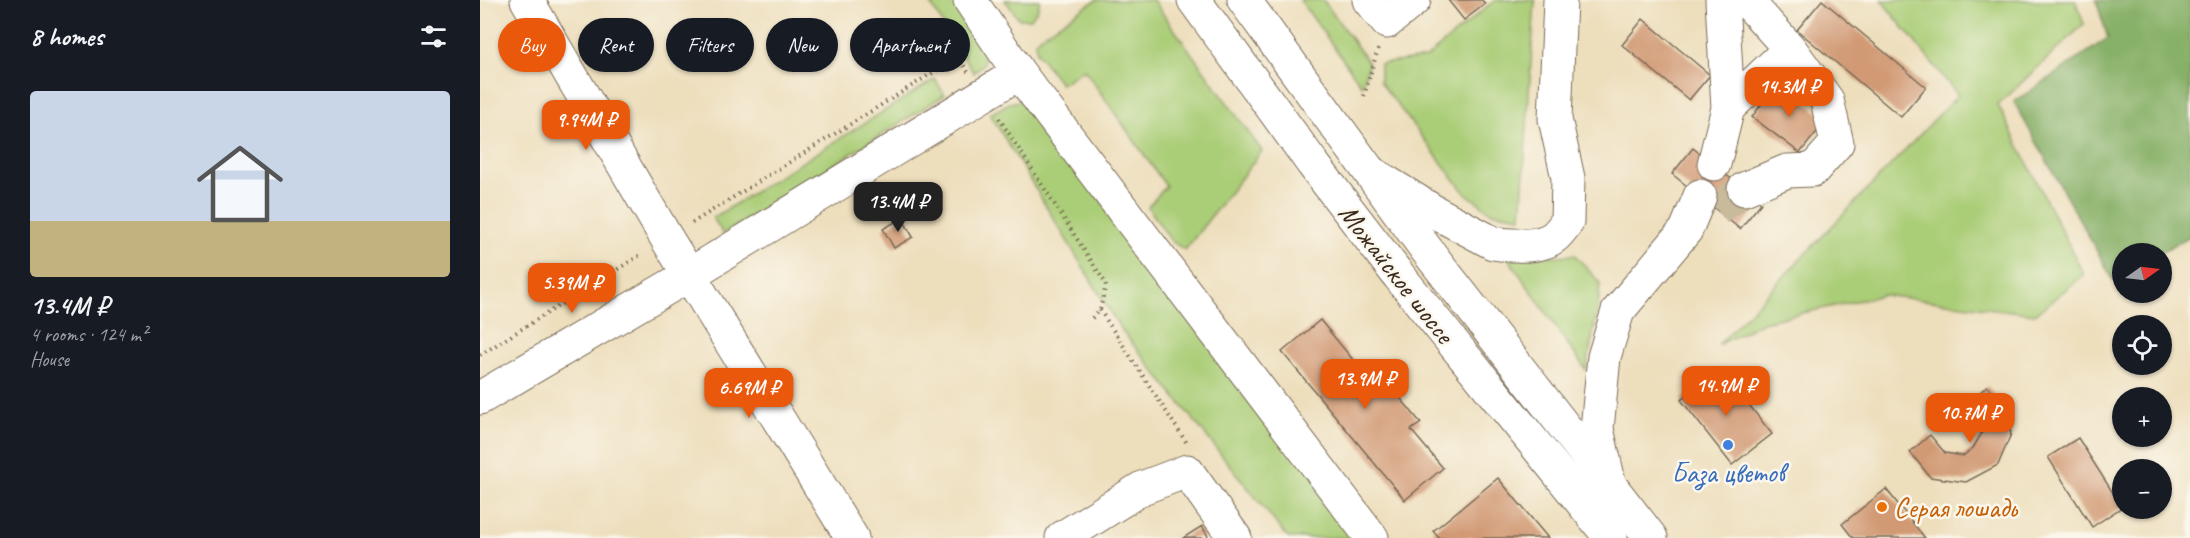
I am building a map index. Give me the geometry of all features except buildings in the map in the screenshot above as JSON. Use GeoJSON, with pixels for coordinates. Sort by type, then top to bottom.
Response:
{"type":"FeatureCollection","features":[{"type":"Feature","properties":{"kind":"street"},"geometry":{"type":"LineString","coordinates":[[527,0],[667,239],[852,538]]}},
{"type":"Feature","properties":{"kind":"street"},"geometry":{"type":"LineString","coordinates":[[970,0],[1019,73],[1372,538]]}},
{"type":"Feature","properties":{"kind":"street","name":"Можайское шоссе"},"geometry":{"type":"LineString","coordinates":[[1194,0],[1312,164],[1377,248],[1611,538]]}},
{"type":"Feature","properties":{"kind":"street","name":"Можайское шоссе"},"geometry":{"type":"LineString","coordinates":[[1244,0],[1426,249],[1651,538]]}},
{"type":"Feature","properties":{"kind":"street"},"geometry":{"type":"LineString","coordinates":[[1378,11],[1413,0]]}},
{"type":"Feature","properties":{"kind":"street"},"geometry":{"type":"LineString","coordinates":[[1367,170],[1433,211],[1493,243],[1504,245],[1536,243],[1553,238],[1567,222],[1568,178],[1555,119],[1560,0]]}},
{"type":"Feature","properties":{"kind":"street"},"geometry":{"type":"LineString","coordinates":[[1714,164],[1728,108],[1722,0]]}},
{"type":"Feature","properties":{"kind":"street"},"geometry":{"type":"LineString","coordinates":[[1744,189],[1787,171],[1813,170],[1837,143],[1827,100],[1790,49],[1746,0]]}},
{"type":"Feature","properties":{"kind":"street"},"geometry":{"type":"LineString","coordinates":[[1728,108],[1790,49]]}},
{"type":"Feature","properties":{"kind":"street"},"geometry":{"type":"LineString","coordinates":[[480,398],[689,275],[1019,73]]}},
{"type":"Feature","properties":{"kind":"street"},"geometry":{"type":"LineString","coordinates":[[1610,486],[1597,429],[1604,357],[1618,311],[1708,203]]}},
{"type":"Feature","properties":{"kind":"street"},"geometry":{"type":"LineString","coordinates":[[1062,538],[1142,488],[1187,471],[1235,538]]}},
{"type":"Feature","properties":{"kind":"path"},"geometry":{"type":"LineString","coordinates":[[1364,96],[1378,11]]}},
{"type":"Feature","properties":{"kind":"path"},"geometry":{"type":"LineString","coordinates":[[480,356],[957,57],[1106,284],[1100,310],[1090,320]]}},
{"type":"Feature","properties":{"kind":"path"},"geometry":{"type":"LineString","coordinates":[[1100,310],[1191,449]]}},
{"type":"Feature","properties":{"kind":"green space"},"geometry":{"type":"Polygon","coordinates":[[[928,0],[958,0],[968,18],[939,18],[928,0]]]}},
{"type":"Feature","properties":{"kind":"green space"},"geometry":{"type":"Polygon","coordinates":[[[1005,0],[1040,0],[1037,11],[1030,19],[1019,19],[1005,0]]]}},
{"type":"Feature","properties":{"kind":"green space"},"geometry":{"type":"Polygon","coordinates":[[[1096,0],[1153,0],[1262,151],[1185,250],[1171,241],[1148,207],[1166,186],[1084,69],[1061,84],[1037,53],[1035,42],[1045,33],[1096,0]]]}},
{"type":"Feature","properties":{"kind":"green space"},"geometry":{"type":"Polygon","coordinates":[[[1300,0],[1323,0],[1369,63],[1362,86],[1300,0]]]}},
{"type":"Feature","properties":{"kind":"green space"},"geometry":{"type":"Polygon","coordinates":[[[1495,0],[1535,0],[1521,217],[1491,212],[1464,192],[1380,82],[1380,64],[1426,58],[1495,0]]]}},
{"type":"Feature","properties":{"kind":"green space"},"geometry":{"type":"Polygon","coordinates":[[[1881,0],[2075,0],[2084,24],[1998,105],[2084,275],[2035,314],[1883,295],[1763,322],[1718,345],[1958,95],[1881,0]]]}},
{"type":"Feature","properties":{"kind":"green space"},"geometry":{"type":"Polygon","coordinates":[[[2096,0],[2190,0],[2190,236],[2172,246],[2172,243],[2112,243],[2112,278],[2014,102],[2108,38],[2096,0]]]}},
{"type":"Feature","properties":{"kind":"green space"},"geometry":{"type":"Polygon","coordinates":[[[970,22],[983,46],[984,63],[974,73],[970,67],[970,22]]]}},
{"type":"Feature","properties":{"kind":"green space"},"geometry":{"type":"Polygon","coordinates":[[[935,79],[945,95],[723,234],[713,218],[935,79]]]}},
{"type":"Feature","properties":{"kind":"green space"},"geometry":{"type":"Polygon","coordinates":[[[1024,100],[1364,538],[1288,538],[1120,328],[990,114],[1009,103],[1024,100]]]}},
{"type":"Feature","properties":{"kind":"green space"},"geometry":{"type":"Polygon","coordinates":[[[1575,255],[1600,283],[1598,308],[1586,370],[1508,258],[1575,255]]]}},
{"type":"Feature","properties":{"kind":"tunnel"},"geometry":{"type":"LineString","coordinates":[[1717,210],[1744,189]]}},
{"type":"Feature","properties":{"kind":"place","name":"База цветов"},"geometry":{"type":"Point","coordinates":[1728,445]}},
{"type":"Feature","properties":{"kind":"place","name":"Серая лошадь"},"geometry":{"type":"Point","coordinates":[1882,507]}}]}
